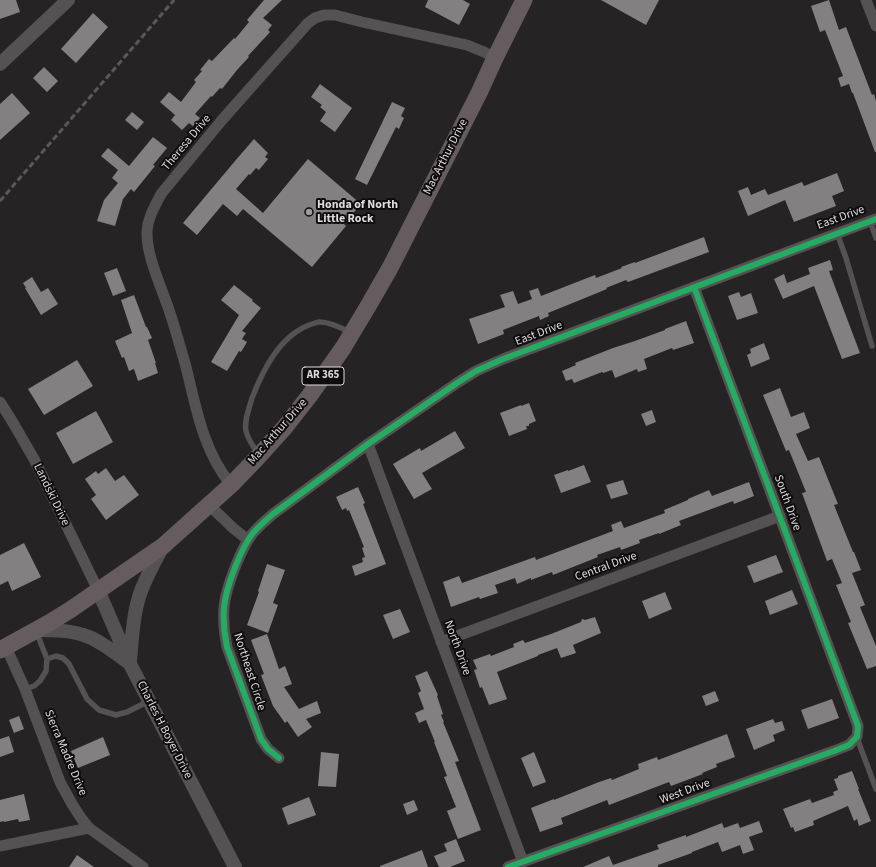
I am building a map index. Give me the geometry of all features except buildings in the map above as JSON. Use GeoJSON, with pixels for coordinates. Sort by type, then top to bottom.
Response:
{"type":"FeatureCollection","features":[{"type":"Feature","properties":{"kind":"main road","name":"Mac Arthur Drive"},"geometry":{"type":"LineString","coordinates":[[3,648],[70,610],[163,546],[231,485],[285,427],[310,395],[352,333],[390,268],[479,93],[524,0]]}},
{"type":"Feature","properties":{"kind":"street"},"geometry":{"type":"LineString","coordinates":[[866,0],[876,26]]}},
{"type":"Feature","properties":{"kind":"street"},"geometry":{"type":"LineString","coordinates":[[0,64],[63,2]]}},
{"type":"Feature","properties":{"kind":"street","name":"Theresa Drive"},"geometry":{"type":"LineString","coordinates":[[231,485],[217,466],[206,441],[195,407],[185,363],[148,246],[148,221],[161,194],[222,120],[308,23],[324,15],[335,15],[467,45],[495,58]]}},
{"type":"Feature","properties":{"kind":"street","name":"East Drive"},"geometry":{"type":"LineString","coordinates":[[248,540],[260,524],[273,514],[368,444],[476,371],[503,359],[873,220]]}},
{"type":"Feature","properties":{"kind":"street","name":"South Drive"},"geometry":{"type":"LineString","coordinates":[[694,287],[780,516],[858,732]]}},
{"type":"Feature","properties":{"kind":"street","name":"Landski Drive"},"geometry":{"type":"LineString","coordinates":[[0,402],[34,459],[98,590]]}},
{"type":"Feature","properties":{"kind":"street","name":"North Drive"},"geometry":{"type":"LineString","coordinates":[[368,444],[523,862]]}},
{"type":"Feature","properties":{"kind":"street"},"geometry":{"type":"LineString","coordinates":[[209,504],[233,528],[248,540]]}},
{"type":"Feature","properties":{"kind":"street","name":"Central Drive"},"geometry":{"type":"LineString","coordinates":[[441,642],[780,516]]}},
{"type":"Feature","properties":{"kind":"street","name":"Northeast Circle"},"geometry":{"type":"LineString","coordinates":[[248,540],[235,569],[224,605],[225,635],[227,647],[261,739],[268,749],[279,758]]}},
{"type":"Feature","properties":{"kind":"street"},"geometry":{"type":"LineString","coordinates":[[130,664],[137,604],[144,585],[163,546]]}},
{"type":"Feature","properties":{"kind":"street","name":"Charles H Boyer Drive"},"geometry":{"type":"LineString","coordinates":[[98,590],[130,664],[235,867]]}},
{"type":"Feature","properties":{"kind":"street"},"geometry":{"type":"LineString","coordinates":[[36,630],[64,631],[89,637],[112,650],[130,664]]}},
{"type":"Feature","properties":{"kind":"street","name":"Sierra Madre Drive"},"geometry":{"type":"LineString","coordinates":[[3,648],[24,689],[60,782],[78,813],[89,828],[143,867]]}},
{"type":"Feature","properties":{"kind":"street","name":"West Drive"},"geometry":{"type":"LineString","coordinates":[[508,867],[834,751],[849,745],[858,732]]}},
{"type":"Feature","properties":{"kind":"street"},"geometry":{"type":"LineString","coordinates":[[0,846],[89,828]]}},
{"type":"Feature","properties":{"kind":"lane"},"geometry":{"type":"LineString","coordinates":[[873,220],[876,238]]}},
{"type":"Feature","properties":{"kind":"lane"},"geometry":{"type":"LineString","coordinates":[[837,233],[846,258],[872,346]]}},
{"type":"Feature","properties":{"kind":"lane"},"geometry":{"type":"LineString","coordinates":[[260,455],[251,444],[246,431],[246,420],[258,382],[272,356],[285,341],[300,329],[319,322],[336,326],[352,333]]}},
{"type":"Feature","properties":{"kind":"lane"},"geometry":{"type":"LineString","coordinates":[[24,689],[34,686],[40,681],[46,671],[47,659],[36,630]]}},
{"type":"Feature","properties":{"kind":"lane"},"geometry":{"type":"LineString","coordinates":[[47,659],[56,656],[63,658],[69,664],[87,699],[99,710],[116,715],[127,712],[149,701]]}},
{"type":"Feature","properties":{"kind":"lane"},"geometry":{"type":"LineString","coordinates":[[858,732],[876,790]]}},
{"type":"Feature","properties":{"kind":"railway"},"geometry":{"type":"LineString","coordinates":[[0,201],[174,0]]}},
{"type":"Feature","properties":{"kind":"cycle path"},"geometry":{"type":"LineString","coordinates":[[279,758],[268,749],[261,739],[227,647],[225,637],[225,599],[235,568],[248,540],[255,530],[273,514],[368,444],[476,371],[503,359],[876,219]]}},
{"type":"Feature","properties":{"kind":"cycle path"},"geometry":{"type":"LineString","coordinates":[[508,867],[834,751],[849,745],[857,737],[858,726],[694,287]]}},
{"type":"Feature","properties":{"kind":"place","name":"Honda of North Little Rock"},"geometry":{"type":"Point","coordinates":[309,212]}}]}
